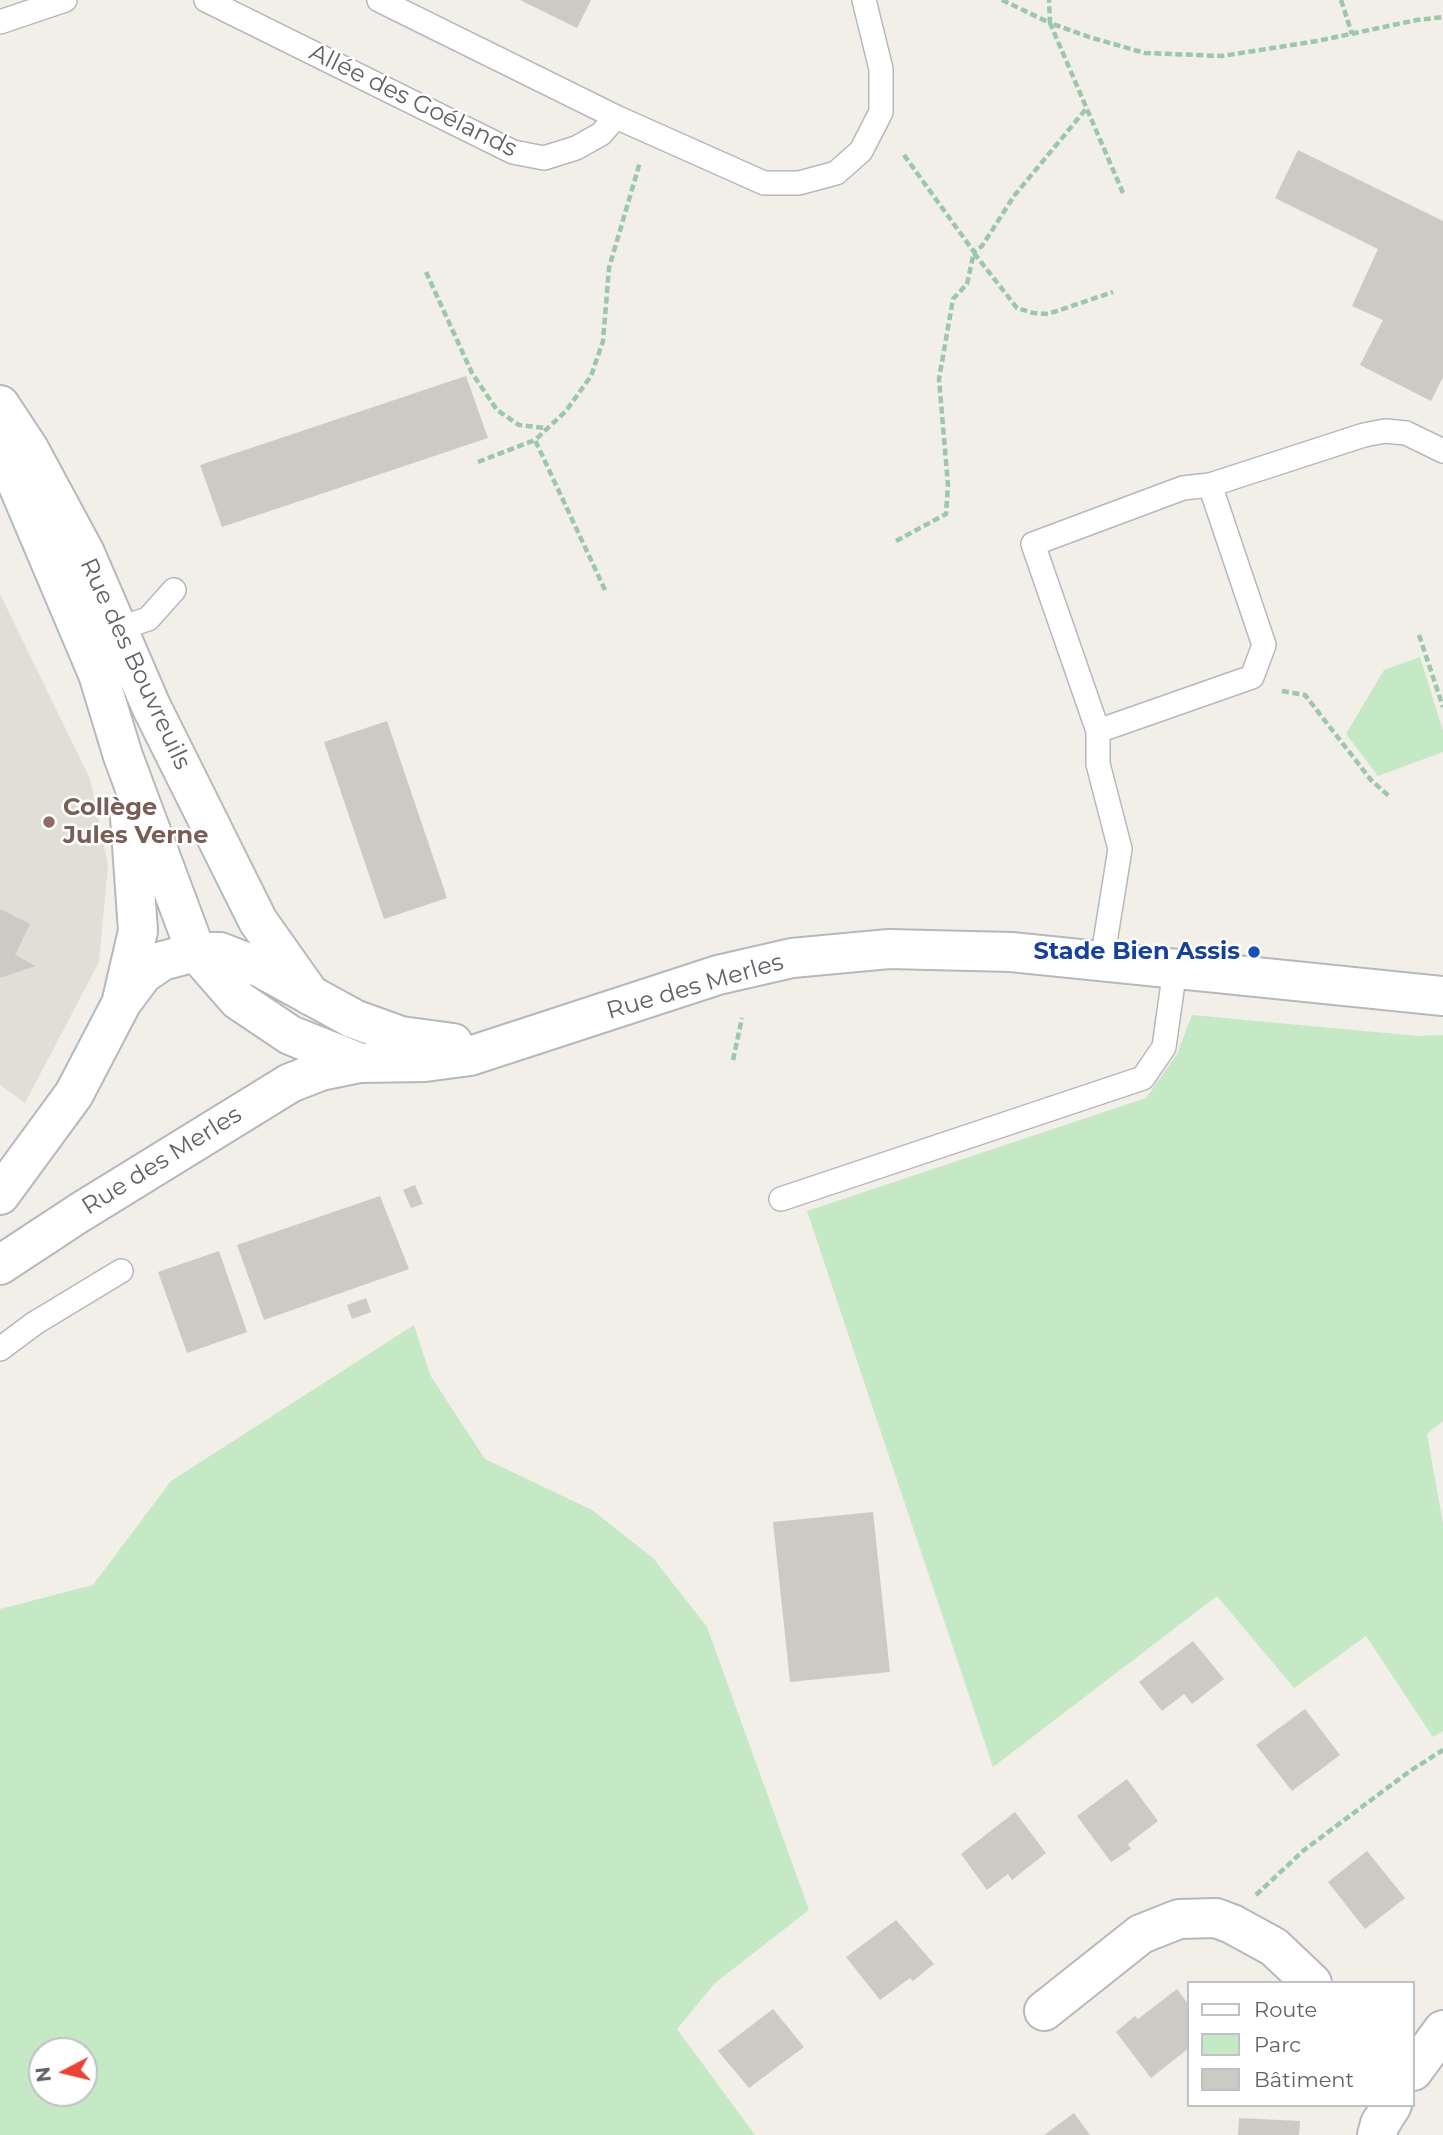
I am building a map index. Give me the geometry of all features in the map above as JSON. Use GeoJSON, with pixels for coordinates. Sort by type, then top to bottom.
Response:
{"type":"FeatureCollection","features":[{"type":"Feature","properties":{"kind":"street","name":"Rue des Bouvreuils"},"geometry":{"type":"LineString","coordinates":[[0,405],[36,461],[85,553],[151,706],[258,921],[311,996]]}},
{"type":"Feature","properties":{"kind":"street","name":"Rue des Bouvreuils"},"geometry":{"type":"LineString","coordinates":[[0,443],[97,674],[123,756]]}},
{"type":"Feature","properties":{"kind":"street"},"geometry":{"type":"LineString","coordinates":[[123,756],[195,952],[238,1000],[290,1035],[360,1063]]}},
{"type":"Feature","properties":{"kind":"street"},"geometry":{"type":"LineString","coordinates":[[122,1002],[138,931],[134,854],[123,756]]}},
{"type":"Feature","properties":{"kind":"street","name":"Rue des Merles"},"geometry":{"type":"LineString","coordinates":[[0,1265],[290,1083],[321,1071],[360,1063],[425,1062],[470,1056],[718,975],[792,958],[890,949],[1011,952],[1443,996]]}},
{"type":"Feature","properties":{"kind":"street","name":"Rue des Merles"},"geometry":{"type":"LineString","coordinates":[[195,952],[220,952],[251,964],[354,1019],[401,1036],[496,1048]]}},
{"type":"Feature","properties":{"kind":"street"},"geometry":{"type":"LineString","coordinates":[[0,1195],[74,1094],[122,1002],[143,974],[162,961],[195,952]]}},
{"type":"Feature","properties":{"kind":"street"},"geometry":{"type":"LineString","coordinates":[[290,1083],[290,1035],[311,996]]}},
{"type":"Feature","properties":{"kind":"street"},"geometry":{"type":"LineString","coordinates":[[1044,2011],[1141,1934],[1179,1919],[1216,1918],[1232,1924],[1274,1947],[1310,1981]]}},
{"type":"Feature","properties":{"kind":"street"},"geometry":{"type":"LineString","coordinates":[[1415,2063],[1443,2030]]}},
{"type":"Feature","properties":{"kind":"street"},"geometry":{"type":"LineString","coordinates":[[1377,2135],[1380,2124],[1391,2107]]}},
{"type":"Feature","properties":{"kind":"lane"},"geometry":{"type":"LineString","coordinates":[[0,22],[65,0]]}},
{"type":"Feature","properties":{"kind":"lane","name":"Allée des Goélands"},"geometry":{"type":"LineString","coordinates":[[206,0],[513,152],[544,159],[576,148],[601,134],[616,117]]}},
{"type":"Feature","properties":{"kind":"lane"},"geometry":{"type":"LineString","coordinates":[[379,0],[649,133],[764,183],[799,183],[836,173],[861,151],[881,112],[881,69],[864,0]]}},
{"type":"Feature","properties":{"kind":"lane"},"geometry":{"type":"LineString","coordinates":[[1102,961],[1120,849],[1098,764],[1098,731],[1033,544],[1183,488],[1210,485],[1364,435],[1385,431],[1406,433],[1443,451]]}},
{"type":"Feature","properties":{"kind":"lane"},"geometry":{"type":"LineString","coordinates":[[1098,731],[1252,677],[1264,645],[1210,485]]}},
{"type":"Feature","properties":{"kind":"lane"},"geometry":{"type":"LineString","coordinates":[[84,641],[148,619],[174,590]]}},
{"type":"Feature","properties":{"kind":"lane"},"geometry":{"type":"LineString","coordinates":[[781,1199],[1143,1078],[1164,1047],[1175,969]]}},
{"type":"Feature","properties":{"kind":"lane"},"geometry":{"type":"LineString","coordinates":[[0,1349],[35,1323],[121,1271]]}},
{"type":"Feature","properties":{"kind":"path"},"geometry":{"type":"LineString","coordinates":[[1002,0],[1050,23],[1145,53],[1222,55],[1443,17]]}},
{"type":"Feature","properties":{"kind":"path"},"geometry":{"type":"LineString","coordinates":[[1049,0],[1050,23],[1122,193]]}},
{"type":"Feature","properties":{"kind":"path"},"geometry":{"type":"LineString","coordinates":[[1341,0],[1352,34]]}},
{"type":"Feature","properties":{"kind":"path"},"geometry":{"type":"LineString","coordinates":[[896,541],[946,514],[948,485],[939,379],[953,299],[967,284],[974,252],[982,246],[1014,196],[1086,108]]}},
{"type":"Feature","properties":{"kind":"path"},"geometry":{"type":"LineString","coordinates":[[478,461],[535,440],[566,411],[591,376],[603,341],[609,268],[649,133]]}},
{"type":"Feature","properties":{"kind":"path"},"geometry":{"type":"LineString","coordinates":[[904,155],[1017,308],[1048,314],[1113,292]]}},
{"type":"Feature","properties":{"kind":"path"},"geometry":{"type":"LineString","coordinates":[[426,272],[472,373],[497,410],[519,425],[547,429]]}},
{"type":"Feature","properties":{"kind":"path"},"geometry":{"type":"LineString","coordinates":[[535,440],[605,590]]}},
{"type":"Feature","properties":{"kind":"path"},"geometry":{"type":"LineString","coordinates":[[1419,635],[1443,708]]}},
{"type":"Feature","properties":{"kind":"path"},"geometry":{"type":"LineString","coordinates":[[1282,691],[1305,695],[1371,780],[1390,797]]}},
{"type":"Feature","properties":{"kind":"path"},"geometry":{"type":"LineString","coordinates":[[733,1060],[743,1018]]}},
{"type":"Feature","properties":{"kind":"path"},"geometry":{"type":"LineString","coordinates":[[1232,1924],[1256,1894],[1304,1850],[1410,1771],[1443,1750]]}},
{"type":"Feature","properties":{"kind":"shaded area","name":"Collège Jules Verne"},"geometry":{"type":"Polygon","coordinates":[[[0,594],[90,779],[108,866],[99,962],[25,1103],[0,1085],[0,594]]]}},
{"type":"Feature","properties":{"kind":"green space"},"geometry":{"type":"Polygon","coordinates":[[[1420,657],[1443,731],[1443,752],[1378,776],[1346,734],[1384,670],[1420,657]]]}},
{"type":"Feature","properties":{"kind":"green space"},"geometry":{"type":"Polygon","coordinates":[[[1192,1015],[1418,1036],[1443,1035],[1443,1421],[1427,1434],[1443,1524],[1443,1731],[1433,1737],[1366,1636],[1294,1688],[1217,1596],[993,1767],[807,1211],[1146,1098],[1177,1054],[1192,1015]]]}},
{"type":"Feature","properties":{"kind":"green space"},"geometry":{"type":"Polygon","coordinates":[[[414,1325],[430,1375],[485,1459],[592,1510],[653,1558],[707,1627],[809,1910],[715,1983],[677,2029],[755,2135],[0,2135],[0,1609],[93,1585],[171,1481],[414,1325]]]}},
{"type":"Feature","properties":{"kind":"building"},"geometry":{"type":"Polygon","coordinates":[[[520,0],[591,0],[577,28],[520,0]]]}},
{"type":"Feature","properties":{"kind":"building"},"geometry":{"type":"Polygon","coordinates":[[[1298,150],[1443,221],[1443,377],[1431,401],[1360,365],[1383,320],[1352,306],[1378,249],[1275,198],[1298,150]]]}},
{"type":"Feature","properties":{"kind":"building"},"geometry":{"type":"Polygon","coordinates":[[[466,376],[488,438],[222,527],[200,465],[466,376]]]}},
{"type":"Feature","properties":{"kind":"building"},"geometry":{"type":"Polygon","coordinates":[[[387,721],[447,898],[384,919],[324,742],[387,721]]]}},
{"type":"Feature","properties":{"kind":"building"},"geometry":{"type":"Polygon","coordinates":[[[0,909],[30,924],[15,955],[36,966],[0,978],[0,909]]]}},
{"type":"Feature","properties":{"kind":"building"},"geometry":{"type":"Polygon","coordinates":[[[415,1185],[423,1204],[411,1208],[403,1190],[415,1185]]]}},
{"type":"Feature","properties":{"kind":"building"},"geometry":{"type":"Polygon","coordinates":[[[380,1196],[409,1269],[264,1320],[237,1245],[380,1196]]]}},
{"type":"Feature","properties":{"kind":"building"},"geometry":{"type":"Polygon","coordinates":[[[219,1251],[247,1332],[187,1353],[158,1272],[219,1251]]]}},
{"type":"Feature","properties":{"kind":"building"},"geometry":{"type":"Polygon","coordinates":[[[366,1298],[371,1312],[352,1319],[347,1305],[366,1298]]]}},
{"type":"Feature","properties":{"kind":"building"},"geometry":{"type":"Polygon","coordinates":[[[873,1512],[890,1672],[790,1682],[773,1522],[873,1512]]]}},
{"type":"Feature","properties":{"kind":"building"},"geometry":{"type":"Polygon","coordinates":[[[1193,1641],[1224,1679],[1192,1704],[1184,1694],[1162,1711],[1139,1682],[1193,1641]]]}},
{"type":"Feature","properties":{"kind":"building"},"geometry":{"type":"Polygon","coordinates":[[[1305,1709],[1340,1755],[1292,1791],[1256,1745],[1305,1709]]]}},
{"type":"Feature","properties":{"kind":"building"},"geometry":{"type":"Polygon","coordinates":[[[1127,1779],[1158,1821],[1128,1844],[1131,1849],[1111,1862],[1077,1816],[1127,1779]]]}},
{"type":"Feature","properties":{"kind":"building"},"geometry":{"type":"Polygon","coordinates":[[[1015,1812],[1046,1853],[1012,1880],[1008,1874],[987,1890],[961,1854],[1015,1812]]]}},
{"type":"Feature","properties":{"kind":"building"},"geometry":{"type":"Polygon","coordinates":[[[1367,1851],[1405,1898],[1365,1929],[1328,1882],[1367,1851]]]}},
{"type":"Feature","properties":{"kind":"building"},"geometry":{"type":"Polygon","coordinates":[[[896,1920],[934,1964],[913,1981],[910,1978],[880,2000],[846,1957],[896,1920]]]}},
{"type":"Feature","properties":{"kind":"building"},"geometry":{"type":"Polygon","coordinates":[[[1177,1989],[1188,2004],[1188,2049],[1151,2078],[1116,2032],[1135,2016],[1138,2019],[1177,1989]]]}},
{"type":"Feature","properties":{"kind":"building"},"geometry":{"type":"Polygon","coordinates":[[[773,2009],[804,2047],[749,2088],[718,2051],[773,2009]]]}},
{"type":"Feature","properties":{"kind":"building"},"geometry":{"type":"Polygon","coordinates":[[[1074,2113],[1090,2135],[1044,2135],[1074,2113]]]}},
{"type":"Feature","properties":{"kind":"building"},"geometry":{"type":"Polygon","coordinates":[[[1239,2118],[1300,2121],[1299,2135],[1238,2135],[1239,2118]]]}},
{"type":"Feature","properties":{"kind":"place","name":"Collège Jules Verne"},"geometry":{"type":"Point","coordinates":[49,822]}},
{"type":"Feature","properties":{"kind":"place","name":"Stade Bien Assis"},"geometry":{"type":"Point","coordinates":[1254,952]}}]}
